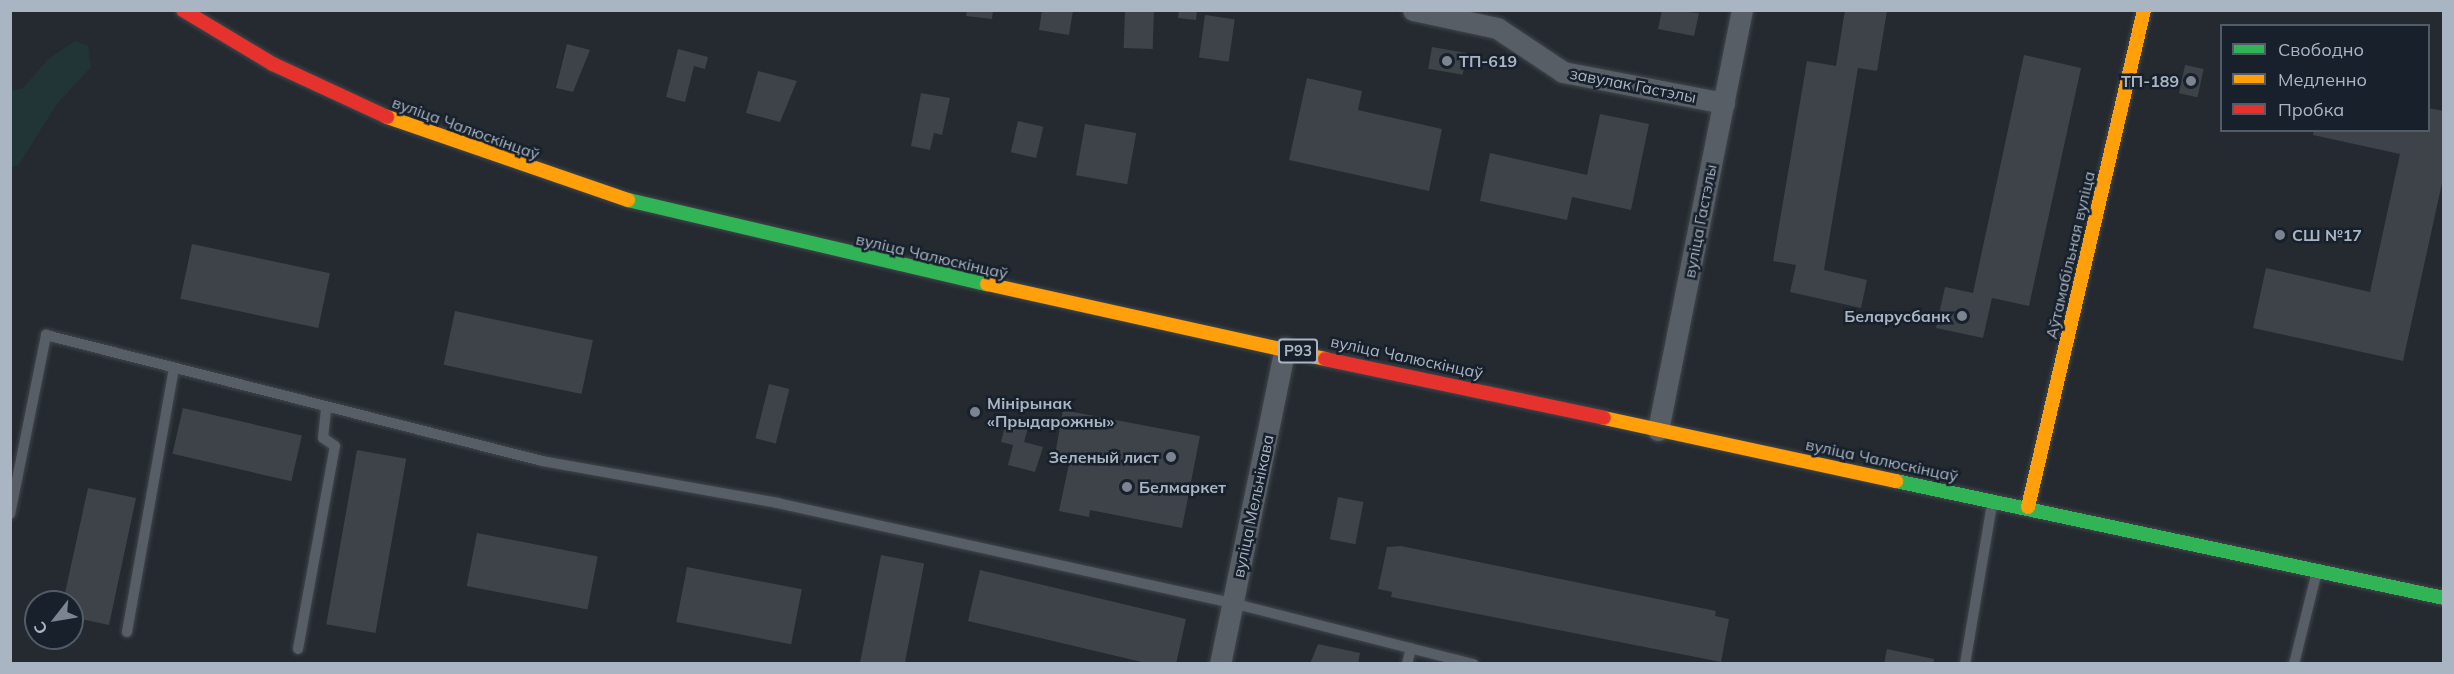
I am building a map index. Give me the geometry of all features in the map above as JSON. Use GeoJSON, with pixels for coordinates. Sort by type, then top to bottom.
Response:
{"type":"FeatureCollection","features":[{"type":"Feature","properties":{"kind":"main road","name":"вуліца Чалюскінцаў"},"geometry":{"type":"LineString","coordinates":[[183,10],[273,64],[390,118],[518,166],[760,234],[1658,430],[1993,499],[2317,572],[2444,598]]}},
{"type":"Feature","properties":{"kind":"main road","name":"Аўтамабільная вуліца"},"geometry":{"type":"LineString","coordinates":[[2028,507],[2144,10]]}},
{"type":"Feature","properties":{"kind":"street","name":"завулак Гастэлы"},"geometry":{"type":"LineString","coordinates":[[1413,10],[1498,19],[1563,72],[1724,103]]}},
{"type":"Feature","properties":{"kind":"street","name":"вуліца Гастэлы"},"geometry":{"type":"LineString","coordinates":[[1658,430],[1742,10]]}},
{"type":"Feature","properties":{"kind":"street","name":"вуліца Мельнікава"},"geometry":{"type":"LineString","coordinates":[[1220,663],[1285,348]]}},
{"type":"Feature","properties":{"kind":"lane"},"geometry":{"type":"LineString","coordinates":[[10,514],[46,335],[326,409],[542,461],[777,503],[1232,603],[1473,663]]}},
{"type":"Feature","properties":{"kind":"lane"},"geometry":{"type":"LineString","coordinates":[[127,632],[174,368]]}},
{"type":"Feature","properties":{"kind":"lane"},"geometry":{"type":"LineString","coordinates":[[298,649],[335,446],[323,438],[326,409]]}},
{"type":"Feature","properties":{"kind":"lane"},"geometry":{"type":"LineString","coordinates":[[1965,663],[1993,499]]}},
{"type":"Feature","properties":{"kind":"lane"},"geometry":{"type":"LineString","coordinates":[[2294,663],[2317,572]]}},
{"type":"Feature","properties":{"kind":"lane"},"geometry":{"type":"LineString","coordinates":[[1407,663],[1411,648]]}},
{"type":"Feature","properties":{"kind":"shaded area"},"geometry":{"type":"Polygon","coordinates":[[[75,41],[88,46],[91,67],[57,104],[19,164],[11,168],[11,91],[23,88],[48,59],[75,41]]]}},
{"type":"Feature","properties":{"kind":"building"},"geometry":{"type":"Polygon","coordinates":[[[967,10],[993,10],[992,19],[966,16],[967,10]]]}},
{"type":"Feature","properties":{"kind":"building"},"geometry":{"type":"Polygon","coordinates":[[[1042,10],[1073,10],[1069,35],[1039,30],[1042,10]]]}},
{"type":"Feature","properties":{"kind":"building"},"geometry":{"type":"Polygon","coordinates":[[[1125,10],[1154,11],[1153,49],[1124,48],[1125,10]]]}},
{"type":"Feature","properties":{"kind":"building"},"geometry":{"type":"Polygon","coordinates":[[[1179,10],[1197,10],[1196,20],[1178,18],[1179,10]]]}},
{"type":"Feature","properties":{"kind":"building"},"geometry":{"type":"Polygon","coordinates":[[[1662,10],[1699,13],[1694,36],[1658,29],[1662,10]]]}},
{"type":"Feature","properties":{"kind":"building"},"geometry":{"type":"Polygon","coordinates":[[[1845,10],[1887,11],[1877,71],[1858,68],[1824,270],[1867,280],[1861,308],[1790,292],[1796,265],[1773,261],[1807,61],[1836,66],[1845,10]]]}},
{"type":"Feature","properties":{"kind":"building"},"geometry":{"type":"Polygon","coordinates":[[[1205,15],[1235,19],[1229,62],[1199,58],[1205,15]]]}},
{"type":"Feature","properties":{"kind":"building"},"geometry":{"type":"Polygon","coordinates":[[[567,44],[590,50],[573,92],[556,88],[567,44]]]}},
{"type":"Feature","properties":{"kind":"building","name":"ТП-619"},"geometry":{"type":"Polygon","coordinates":[[[1432,47],[1466,53],[1463,75],[1428,69],[1432,47]]]}},
{"type":"Feature","properties":{"kind":"building"},"geometry":{"type":"Polygon","coordinates":[[[678,49],[708,57],[705,69],[694,66],[685,102],[666,97],[678,49]]]}},
{"type":"Feature","properties":{"kind":"building"},"geometry":{"type":"Polygon","coordinates":[[[2024,55],[2081,68],[2029,306],[1992,298],[1983,338],[1936,328],[1945,287],[1973,293],[2024,55]]]}},
{"type":"Feature","properties":{"kind":"building","name":"ТП-189"},"geometry":{"type":"Polygon","coordinates":[[[2185,65],[2204,69],[2198,97],[2179,93],[2185,65]]]}},
{"type":"Feature","properties":{"kind":"building"},"geometry":{"type":"Polygon","coordinates":[[[758,71],[797,81],[780,122],[746,113],[758,71]]]}},
{"type":"Feature","properties":{"kind":"building"},"geometry":{"type":"Polygon","coordinates":[[[1307,78],[1362,91],[1358,110],[1442,129],[1429,191],[1289,160],[1307,78]]]}},
{"type":"Feature","properties":{"kind":"building"},"geometry":{"type":"Polygon","coordinates":[[[921,93],[950,98],[942,135],[934,133],[930,150],[911,146],[921,93]]]}},
{"type":"Feature","properties":{"kind":"building"},"geometry":{"type":"Polygon","coordinates":[[[2430,108],[2444,111],[2444,174],[2403,361],[2253,328],[2266,268],[2370,292],[2400,154],[2313,135],[2314,132],[2430,132],[2430,108]]]}},
{"type":"Feature","properties":{"kind":"building"},"geometry":{"type":"Polygon","coordinates":[[[1600,114],[1649,124],[1631,210],[1572,197],[1567,220],[1480,201],[1490,153],[1587,175],[1600,114]]]}},
{"type":"Feature","properties":{"kind":"building"},"geometry":{"type":"Polygon","coordinates":[[[1018,121],[1043,127],[1036,158],[1011,152],[1018,121]]]}},
{"type":"Feature","properties":{"kind":"building"},"geometry":{"type":"Polygon","coordinates":[[[1085,124],[1136,133],[1127,184],[1076,175],[1085,124]]]}},
{"type":"Feature","properties":{"kind":"building"},"geometry":{"type":"Polygon","coordinates":[[[192,244],[330,273],[318,328],[180,299],[192,244]]]}},
{"type":"Feature","properties":{"kind":"building"},"geometry":{"type":"Polygon","coordinates":[[[455,311],[593,340],[581,394],[444,365],[455,311]]]}},
{"type":"Feature","properties":{"kind":"building"},"geometry":{"type":"Polygon","coordinates":[[[769,384],[789,389],[776,443],[755,438],[769,384]]]}},
{"type":"Feature","properties":{"kind":"building"},"geometry":{"type":"Polygon","coordinates":[[[183,408],[302,435],[291,481],[172,454],[183,408]]]}},
{"type":"Feature","properties":{"kind":"building","name":"Белмаркет"},"geometry":{"type":"Polygon","coordinates":[[[1063,410],[1200,436],[1182,528],[1090,510],[1089,517],[1059,511],[1070,459],[1055,455],[1063,410]]]}},
{"type":"Feature","properties":{"kind":"building"},"geometry":{"type":"Polygon","coordinates":[[[1006,422],[1028,428],[1024,442],[1043,447],[1035,472],[1008,465],[1013,445],[1001,442],[1006,422]]]}},
{"type":"Feature","properties":{"kind":"building"},"geometry":{"type":"Polygon","coordinates":[[[357,450],[406,459],[376,633],[326,624],[357,450]]]}},
{"type":"Feature","properties":{"kind":"building"},"geometry":{"type":"Polygon","coordinates":[[[88,488],[136,498],[109,625],[84,620],[84,590],[66,590],[88,488]]]}},
{"type":"Feature","properties":{"kind":"building"},"geometry":{"type":"Polygon","coordinates":[[[1338,497],[1364,502],[1355,544],[1330,539],[1338,497]]]}},
{"type":"Feature","properties":{"kind":"building"},"geometry":{"type":"Polygon","coordinates":[[[477,533],[598,556],[587,609],[467,586],[477,533]]]}},
{"type":"Feature","properties":{"kind":"building"},"geometry":{"type":"Polygon","coordinates":[[[1401,546],[1716,611],[1715,616],[1729,619],[1721,662],[1391,597],[1392,592],[1378,589],[1387,547],[1401,546]]]}},
{"type":"Feature","properties":{"kind":"building"},"geometry":{"type":"Polygon","coordinates":[[[881,555],[924,563],[905,664],[860,664],[881,555]]]}},
{"type":"Feature","properties":{"kind":"building"},"geometry":{"type":"Polygon","coordinates":[[[687,567],[802,589],[791,644],[676,622],[687,567]]]}},
{"type":"Feature","properties":{"kind":"building"},"geometry":{"type":"Polygon","coordinates":[[[980,570],[1186,619],[1176,664],[1150,664],[968,621],[980,570]]]}},
{"type":"Feature","properties":{"kind":"building"},"geometry":{"type":"Polygon","coordinates":[[[1318,644],[1360,653],[1358,664],[1310,664],[1318,644]]]}},
{"type":"Feature","properties":{"kind":"building"},"geometry":{"type":"Polygon","coordinates":[[[1887,649],[1934,659],[1933,664],[1884,664],[1887,649]]]}},
{"type":"Feature","properties":{"kind":"traffic: fast"},"geometry":{"type":"LineString","coordinates":[[628,200],[987,284]]}},
{"type":"Feature","properties":{"kind":"traffic: fast"},"geometry":{"type":"LineString","coordinates":[[1896,481],[2444,598]]}},
{"type":"Feature","properties":{"kind":"traffic: slow"},"geometry":{"type":"LineString","coordinates":[[2028,507],[2144,10]]}},
{"type":"Feature","properties":{"kind":"traffic: slow"},"geometry":{"type":"LineString","coordinates":[[387,117],[628,200]]}},
{"type":"Feature","properties":{"kind":"traffic: slow"},"geometry":{"type":"LineString","coordinates":[[987,284],[1325,359]]}},
{"type":"Feature","properties":{"kind":"traffic: slow"},"geometry":{"type":"LineString","coordinates":[[1604,418],[1896,481]]}},
{"type":"Feature","properties":{"kind":"traffic: jam"},"geometry":{"type":"LineString","coordinates":[[183,10],[273,64],[387,117]]}},
{"type":"Feature","properties":{"kind":"traffic: jam"},"geometry":{"type":"LineString","coordinates":[[1325,359],[1604,418]]}},
{"type":"Feature","properties":{"kind":"place","name":"ТП-619"},"geometry":{"type":"Point","coordinates":[1447,61]}},
{"type":"Feature","properties":{"kind":"place","name":"ТП-189"},"geometry":{"type":"Point","coordinates":[2191,81]}},
{"type":"Feature","properties":{"kind":"place","name":"СШ №17"},"geometry":{"type":"Point","coordinates":[2280,235]}},
{"type":"Feature","properties":{"kind":"place","name":"Беларусбанк"},"geometry":{"type":"Point","coordinates":[1962,316]}},
{"type":"Feature","properties":{"kind":"place","name":"Мінірынак «Прыдарожны»"},"geometry":{"type":"Point","coordinates":[975,412]}},
{"type":"Feature","properties":{"kind":"place","name":"Зеленый лист"},"geometry":{"type":"Point","coordinates":[1171,457]}},
{"type":"Feature","properties":{"kind":"place","name":"Белмаркет"},"geometry":{"type":"Point","coordinates":[1127,487]}}]}
